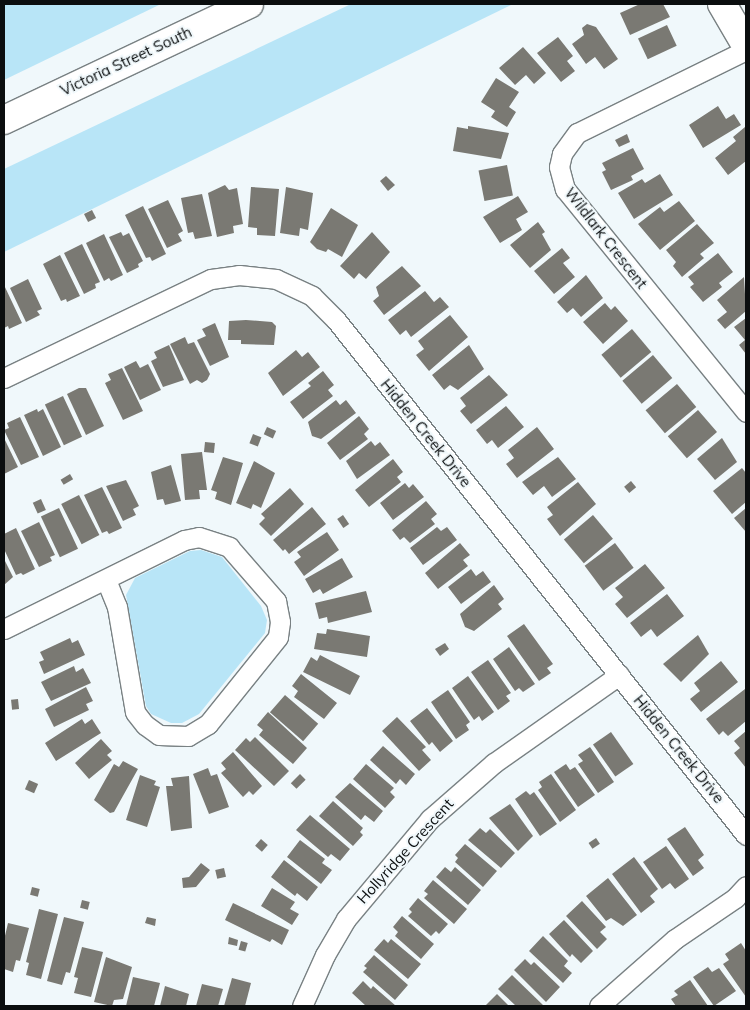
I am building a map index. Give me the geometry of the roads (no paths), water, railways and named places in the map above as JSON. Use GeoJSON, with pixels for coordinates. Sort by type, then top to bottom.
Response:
{"type":"FeatureCollection","features":[{"type":"Feature","properties":{"kind":"main road","name":"Victoria Street South"},"geometry":{"type":"LineString","coordinates":[[4,120],[249,4]]}},
{"type":"Feature","properties":{"kind":"main road"},"geometry":{"type":"LineString","coordinates":[[722,4],[746,45]]}},
{"type":"Feature","properties":{"kind":"street","name":"Wildlark Crescent"},"geometry":{"type":"LineString","coordinates":[[746,50],[577,133],[562,154],[559,168],[565,189],[746,412]]}},
{"type":"Feature","properties":{"kind":"street","name":"Hidden Creek Drive"},"geometry":{"type":"LineString","coordinates":[[4,378],[211,279],[258,276],[293,285],[312,296],[336,320],[746,835]]}},
{"type":"Feature","properties":{"kind":"street"},"geometry":{"type":"LineString","coordinates":[[4,629],[184,540],[198,537],[213,540],[229,547],[276,601],[280,622],[278,637],[208,724],[188,736],[159,734],[145,725],[135,712],[117,607],[106,580]]}},
{"type":"Feature","properties":{"kind":"street","name":"Hollyridge Crescent"},"geometry":{"type":"LineString","coordinates":[[302,1006],[325,955],[346,918],[430,819],[494,763],[619,675]]}},
{"type":"Feature","properties":{"kind":"street"},"geometry":{"type":"LineString","coordinates":[[599,1006],[675,939],[735,898],[746,886]]}}]}
